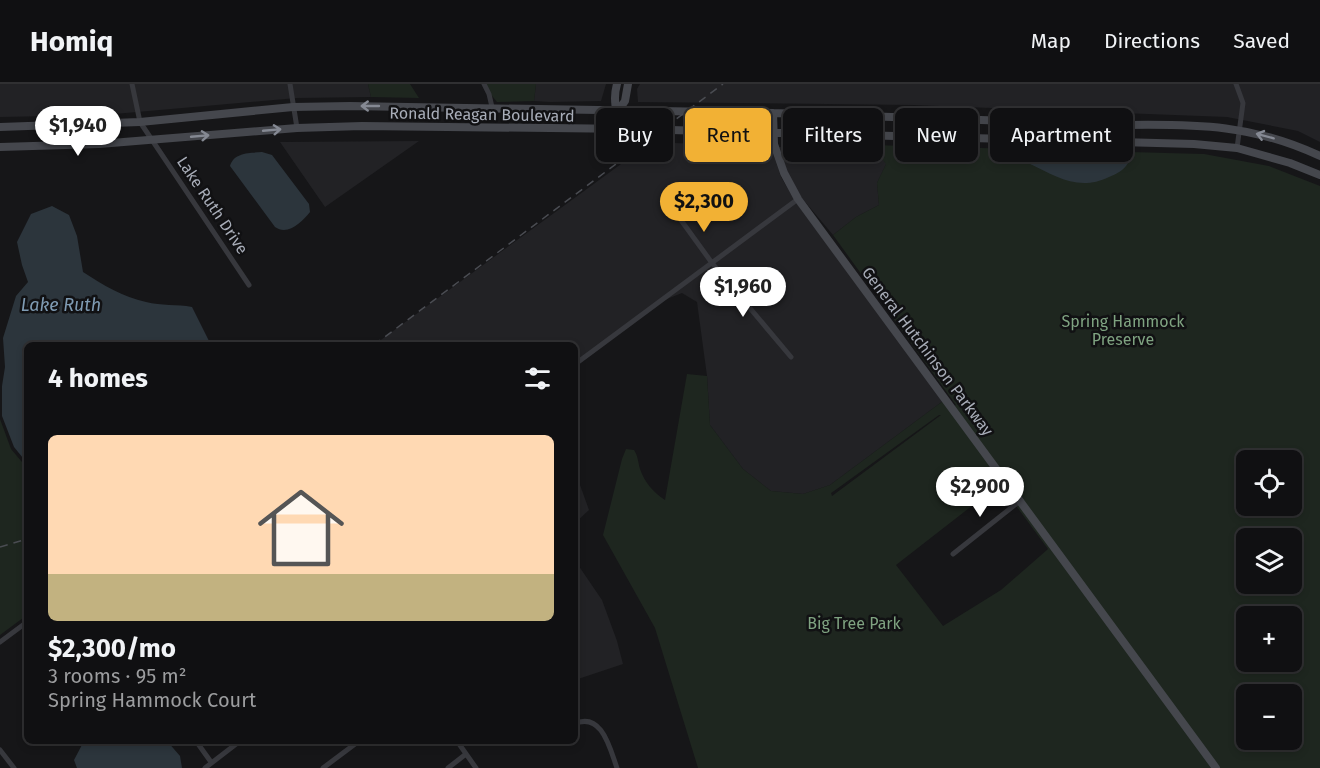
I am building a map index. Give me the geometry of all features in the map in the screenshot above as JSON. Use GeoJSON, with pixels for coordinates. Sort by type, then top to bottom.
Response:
{"type":"FeatureCollection","features":[{"type":"Feature","properties":{"kind":"main road"},"geometry":{"type":"LineString","coordinates":[[617,84],[614,101],[617,108]]}},
{"type":"Feature","properties":{"kind":"main road"},"geometry":{"type":"LineString","coordinates":[[620,108],[625,101],[628,84]]}},
{"type":"Feature","properties":{"kind":"main road","name":"Ronald Reagan Boulevard"},"geometry":{"type":"LineString","coordinates":[[0,127],[140,122],[293,107],[492,107],[596,110]]}},
{"type":"Feature","properties":{"kind":"main road","name":"Ronald Reagan Boulevard"},"geometry":{"type":"LineString","coordinates":[[673,112],[1183,124],[1241,129],[1292,143],[1320,156]]}},
{"type":"Feature","properties":{"kind":"main road","name":"General Hutchinson Parkway"},"geometry":{"type":"LineString","coordinates":[[773,113],[774,144],[798,199],[1216,768]]}},
{"type":"Feature","properties":{"kind":"main road","name":"Ronald Reagan Boulevard"},"geometry":{"type":"LineString","coordinates":[[0,147],[99,144],[297,128],[421,126],[596,129]]}},
{"type":"Feature","properties":{"kind":"main road","name":"Ronald Reagan Boulevard"},"geometry":{"type":"LineString","coordinates":[[673,130],[1194,144],[1238,148],[1290,163],[1320,176]]}},
{"type":"Feature","properties":{"kind":"street"},"geometry":{"type":"LineString","coordinates":[[132,84],[140,122]]}},
{"type":"Feature","properties":{"kind":"street"},"geometry":{"type":"LineString","coordinates":[[290,84],[297,128]]}},
{"type":"Feature","properties":{"kind":"street"},"geometry":{"type":"LineString","coordinates":[[484,84],[492,107]]}},
{"type":"Feature","properties":{"kind":"street"},"geometry":{"type":"LineString","coordinates":[[1236,84],[1243,103],[1238,148]]}},
{"type":"Feature","properties":{"kind":"street","name":"Lake Ruth Drive"},"geometry":{"type":"LineString","coordinates":[[140,122],[249,285]]}},
{"type":"Feature","properties":{"kind":"street"},"geometry":{"type":"LineString","coordinates":[[578,363],[798,199]]}},
{"type":"Feature","properties":{"kind":"street"},"geometry":{"type":"LineString","coordinates":[[678,216],[712,263],[791,357]]}},
{"type":"Feature","properties":{"kind":"street"},"geometry":{"type":"LineString","coordinates":[[953,554],[1021,500]]}},
{"type":"Feature","properties":{"kind":"street"},"geometry":{"type":"LineString","coordinates":[[0,642],[24,624]]}},
{"type":"Feature","properties":{"kind":"street"},"geometry":{"type":"LineString","coordinates":[[578,723],[589,722],[600,729],[617,768]]}},
{"type":"Feature","properties":{"kind":"street"},"geometry":{"type":"LineString","coordinates":[[198,744],[211,762]]}},
{"type":"Feature","properties":{"kind":"street"},"geometry":{"type":"LineString","coordinates":[[205,768],[236,744]]}},
{"type":"Feature","properties":{"kind":"street"},"geometry":{"type":"LineString","coordinates":[[322,768],[355,744]]}},
{"type":"Feature","properties":{"kind":"street"},"geometry":{"type":"LineString","coordinates":[[459,744],[476,768]]}},
{"type":"Feature","properties":{"kind":"street"},"geometry":{"type":"LineString","coordinates":[[0,750],[14,768]]}},
{"type":"Feature","properties":{"kind":"street"},"geometry":{"type":"LineString","coordinates":[[448,768],[466,754]]}},
{"type":"Feature","properties":{"kind":"shaded area"},"geometry":{"type":"Polygon","coordinates":[[[0,84],[368,84],[371,97],[297,98],[103,115],[0,117],[0,84]]]}},
{"type":"Feature","properties":{"kind":"shaded area"},"geometry":{"type":"Polygon","coordinates":[[[536,84],[606,84],[601,101],[550,102],[534,101],[536,84]]]}},
{"type":"Feature","properties":{"kind":"shaded area"},"geometry":{"type":"Polygon","coordinates":[[[640,84],[1320,84],[1320,142],[1298,131],[1227,117],[1133,113],[1133,108],[638,102],[637,89],[640,84]]]}},
{"type":"Feature","properties":{"kind":"shaded area"},"geometry":{"type":"Polygon","coordinates":[[[419,141],[325,207],[280,142],[285,142],[419,141]]]}},
{"type":"Feature","properties":{"kind":"shaded area"},"geometry":{"type":"Polygon","coordinates":[[[673,143],[685,143],[685,162],[771,162],[771,147],[781,177],[795,201],[943,401],[830,485],[803,494],[771,491],[743,469],[710,425],[707,376],[697,302],[682,293],[662,301],[578,365],[578,342],[378,342],[624,162],[673,162],[673,143]]]}},
{"type":"Feature","properties":{"kind":"shaded area"},"geometry":{"type":"Polygon","coordinates":[[[779,147],[783,147],[783,159],[779,147]]]}},
{"type":"Feature","properties":{"kind":"shaded area"},"geometry":{"type":"Polygon","coordinates":[[[883,152],[892,152],[877,183],[879,205],[856,217],[833,235],[801,197],[784,162],[883,162],[883,152]]]}},
{"type":"Feature","properties":{"kind":"shaded area"},"geometry":{"type":"Polygon","coordinates":[[[578,479],[589,510],[578,520],[578,479]]]}},
{"type":"Feature","properties":{"kind":"shaded area"},"geometry":{"type":"Polygon","coordinates":[[[578,565],[602,600],[623,664],[578,679],[578,565]]]}},
{"type":"Feature","properties":{"kind":"green space"},"geometry":{"type":"Polygon","coordinates":[[[368,84],[410,84],[419,98],[371,97],[368,84]]]}},
{"type":"Feature","properties":{"kind":"green space"},"geometry":{"type":"Polygon","coordinates":[[[487,84],[536,84],[534,101],[497,102],[484,86],[487,84]]]}},
{"type":"Feature","properties":{"kind":"green space","name":"Spring Hammock Preserve"},"geometry":{"type":"Polygon","coordinates":[[[883,145],[895,146],[895,162],[978,162],[978,148],[990,148],[990,162],[1133,162],[1133,152],[1204,154],[1269,166],[1320,186],[1320,768],[698,768],[655,628],[603,535],[622,459],[626,449],[634,450],[647,483],[665,500],[687,374],[707,376],[710,425],[743,469],[771,491],[803,494],[830,485],[943,401],[949,409],[956,405],[833,235],[856,217],[879,205],[877,183],[886,164],[883,160],[883,145]],[[941,415],[831,493],[832,496],[941,415]],[[1000,484],[896,565],[943,626],[1001,590],[1048,549],[1000,484]]]}},
{"type":"Feature","properties":{"kind":"green space"},"geometry":{"type":"Polygon","coordinates":[[[0,419],[11,449],[24,464],[24,617],[0,635],[0,419]]]}},
{"type":"Feature","properties":{"kind":"water"},"geometry":{"type":"Polygon","coordinates":[[[262,152],[272,155],[309,204],[310,212],[299,224],[290,229],[275,227],[230,166],[232,161],[239,156],[262,152]]]}},
{"type":"Feature","properties":{"kind":"water"},"geometry":{"type":"Polygon","coordinates":[[[1028,163],[1128,163],[1120,172],[1109,177],[1098,181],[1077,183],[1028,163]]]}},
{"type":"Feature","properties":{"kind":"water","name":"Lake Ruth"},"geometry":{"type":"Polygon","coordinates":[[[52,206],[69,215],[77,236],[83,272],[113,290],[138,300],[192,307],[210,342],[24,342],[24,459],[14,447],[2,416],[2,386],[5,367],[3,338],[16,296],[28,282],[17,242],[31,214],[52,206]]]}},
{"type":"Feature","properties":{"kind":"water"},"geometry":{"type":"Polygon","coordinates":[[[82,744],[170,744],[180,756],[182,768],[77,768],[74,760],[82,744]]]}},
{"type":"Feature","properties":{"kind":"railway"},"geometry":{"type":"LineString","coordinates":[[378,342],[723,84]]}},
{"type":"Feature","properties":{"kind":"railway"},"geometry":{"type":"LineString","coordinates":[[0,547],[24,540]]}},
{"type":"Feature","properties":{"kind":"park label","name":"Big Tree Park"},"geometry":{"type":"Point","coordinates":[854,623]}}]}
